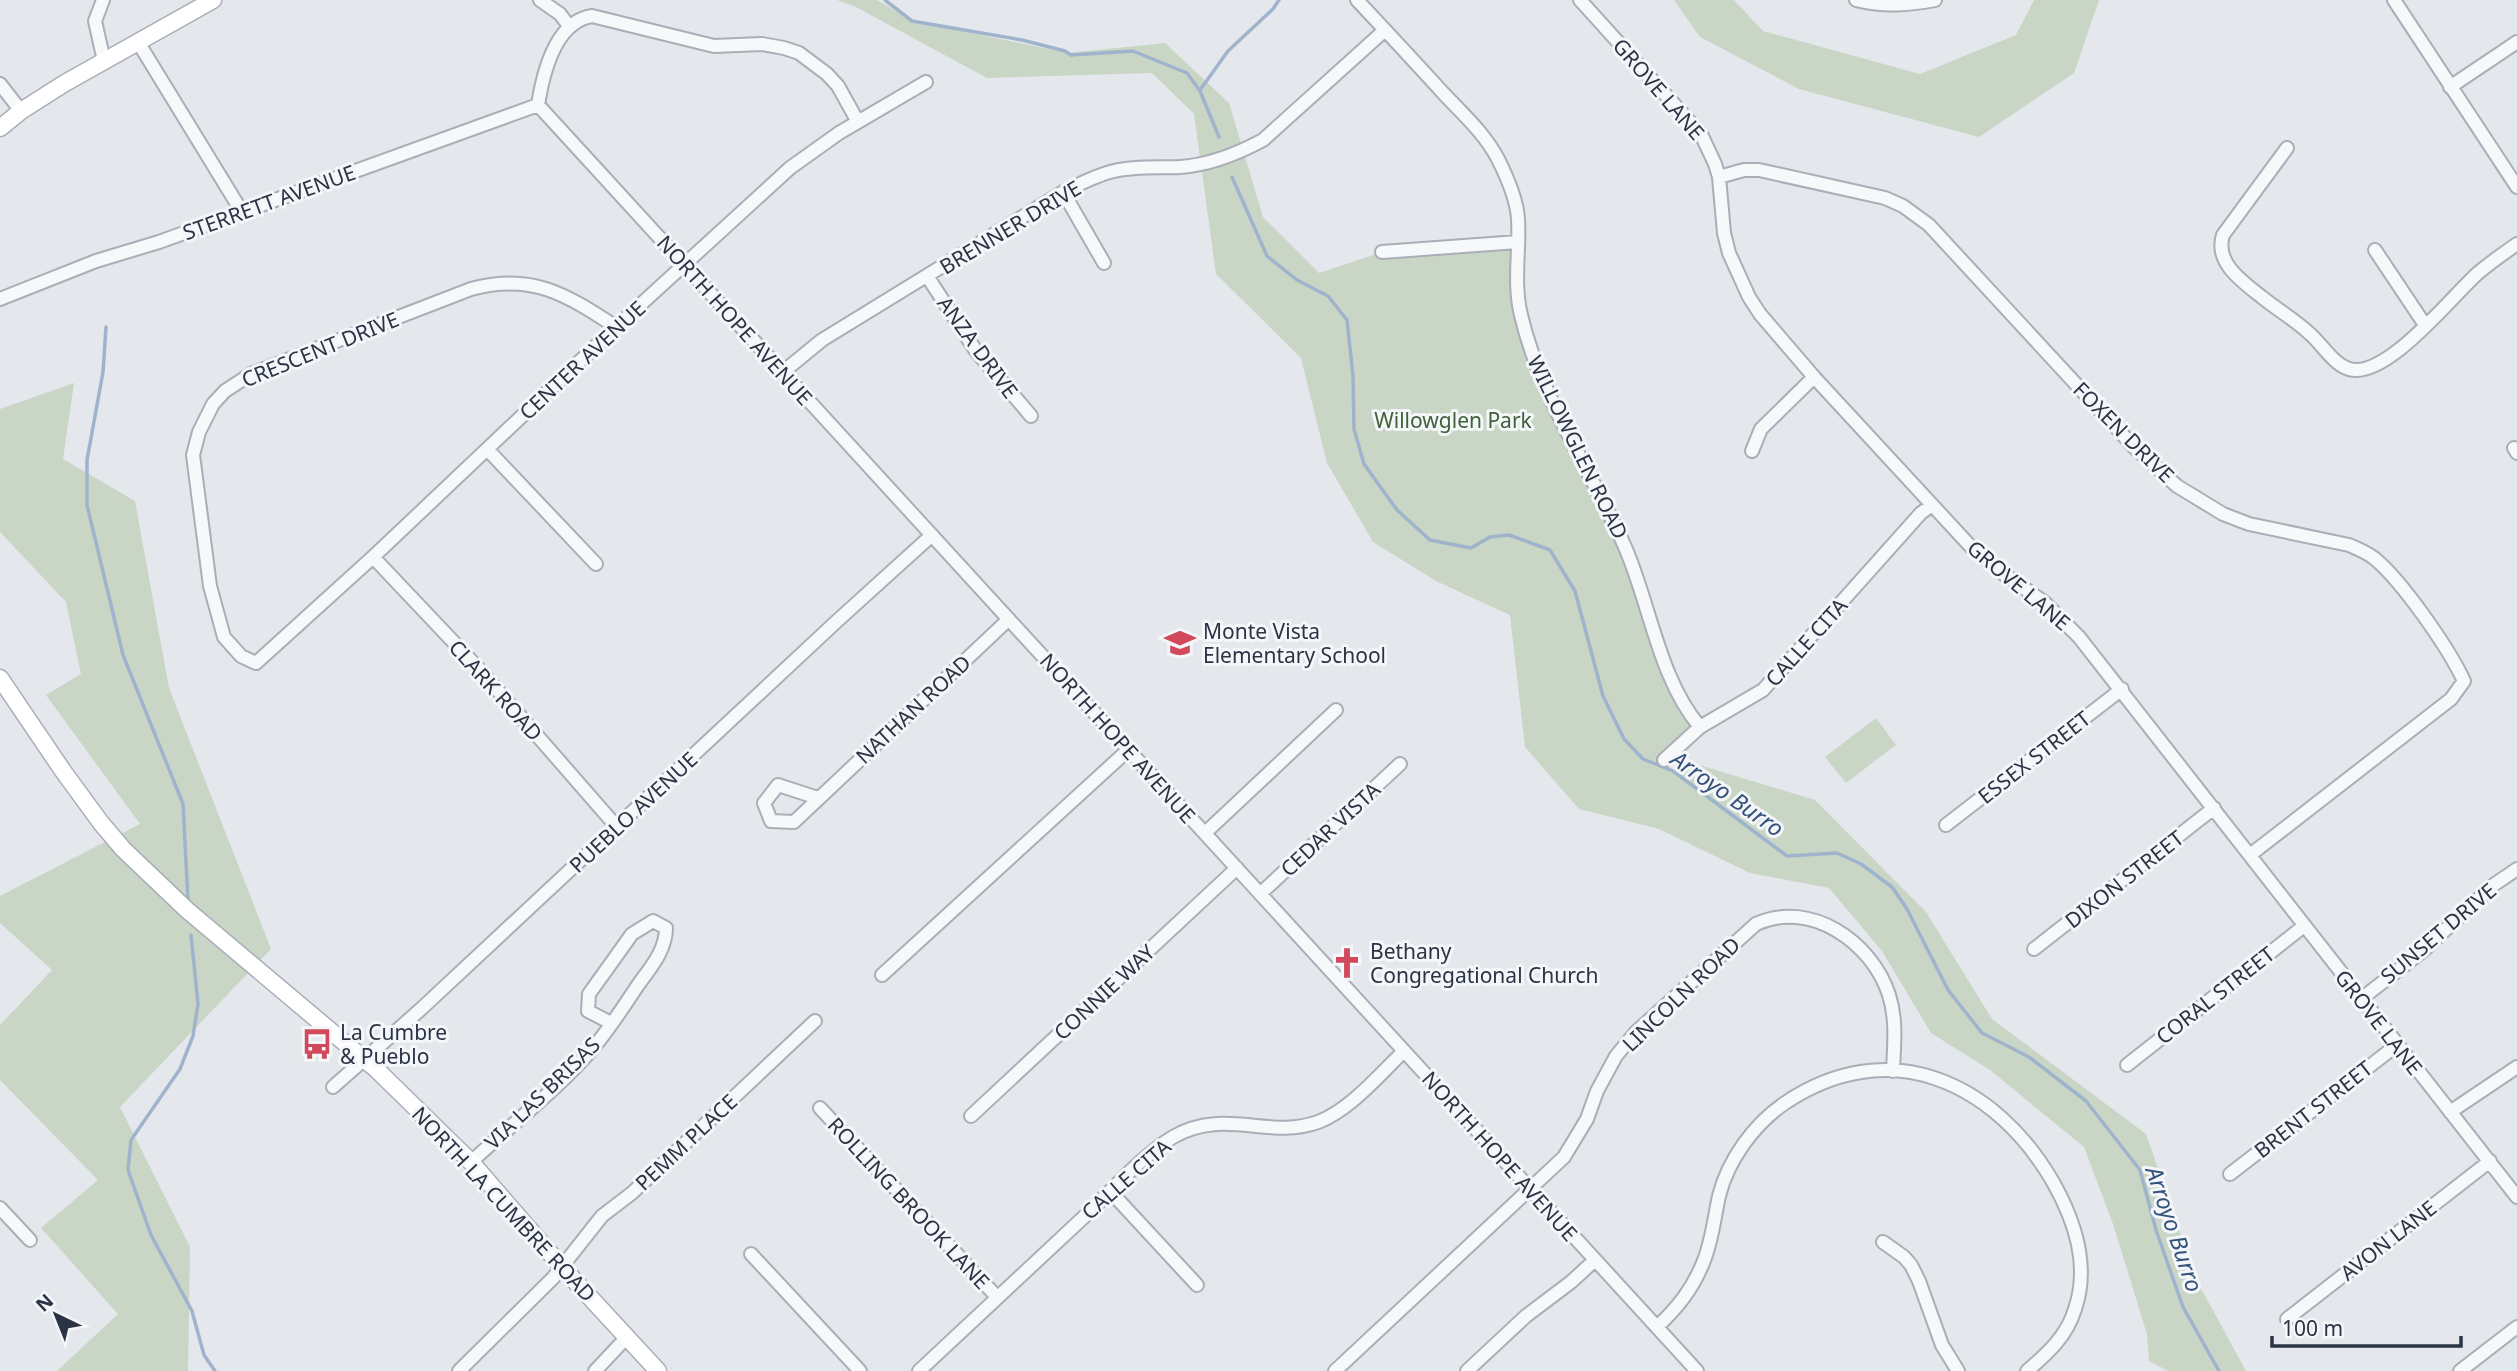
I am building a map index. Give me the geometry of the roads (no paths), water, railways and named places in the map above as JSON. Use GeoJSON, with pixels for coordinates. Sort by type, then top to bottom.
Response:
{"type":"FeatureCollection","features":[{"type":"Feature","properties":{"kind":"street"},"geometry":{"type":"LineString","coordinates":[[103,0],[96,21],[104,61]]}},
{"type":"Feature","properties":{"kind":"street"},"geometry":{"type":"LineString","coordinates":[[0,128],[21,111],[104,61],[213,0]]}},
{"type":"Feature","properties":{"kind":"street"},"geometry":{"type":"LineString","coordinates":[[540,0],[560,14],[569,26]]}},
{"type":"Feature","properties":{"kind":"street","name":"WILLOWGLEN ROAD"},"geometry":{"type":"LineString","coordinates":[[1357,0],[1472,124],[1496,157],[1508,181],[1518,216],[1517,289],[1520,311],[1539,374],[1625,546],[1671,676],[1691,716],[1700,727]]}},
{"type":"Feature","properties":{"kind":"street","name":"GROVE LANE"},"geometry":{"type":"LineString","coordinates":[[1580,0],[1693,123],[1708,145],[1718,177],[1724,233],[1736,272],[1760,314],[1814,377],[1989,563],[2062,618],[2122,689],[2517,1197]]}},
{"type":"Feature","properties":{"kind":"street"},"geometry":{"type":"LineString","coordinates":[[1856,0],[1874,5],[1893,5],[1935,0]]}},
{"type":"Feature","properties":{"kind":"street"},"geometry":{"type":"LineString","coordinates":[[2394,0],[2517,187]]}},
{"type":"Feature","properties":{"kind":"street"},"geometry":{"type":"LineString","coordinates":[[538,105],[545,72],[556,45],[569,26],[592,16],[714,46],[762,44],[784,48],[813,61],[828,74],[838,86],[858,122]]}},
{"type":"Feature","properties":{"kind":"street","name":"BRENNER DRIVE"},"geometry":{"type":"LineString","coordinates":[[783,372],[822,341],[1063,192],[1114,171],[1205,164],[1241,151],[1276,130],[1385,30]]}},
{"type":"Feature","properties":{"kind":"street"},"geometry":{"type":"LineString","coordinates":[[138,42],[242,212]]}},
{"type":"Feature","properties":{"kind":"street"},"geometry":{"type":"LineString","coordinates":[[2450,87],[2517,42]]}},
{"type":"Feature","properties":{"kind":"street","name":"CENTER AVENUE"},"geometry":{"type":"LineString","coordinates":[[256,663],[790,168],[814,149],[926,82]]}},
{"type":"Feature","properties":{"kind":"street"},"geometry":{"type":"LineString","coordinates":[[0,83],[21,111]]}},
{"type":"Feature","properties":{"kind":"street","name":"STERRETT AVENUE"},"geometry":{"type":"LineString","coordinates":[[0,299],[96,261],[242,212],[538,105]]}},
{"type":"Feature","properties":{"kind":"street","name":"NORTH HOPE AVENUE"},"geometry":{"type":"LineString","coordinates":[[538,105],[1697,1371]]}},
{"type":"Feature","properties":{"kind":"street"},"geometry":{"type":"LineString","coordinates":[[2287,148],[2223,235],[2220,249],[2225,263],[2262,297],[2311,335],[2337,362],[2350,369],[2365,370],[2407,344],[2480,272],[2517,244]]}},
{"type":"Feature","properties":{"kind":"street","name":"FOXEN DRIVE"},"geometry":{"type":"LineString","coordinates":[[1718,177],[1744,170],[1759,170],[1885,198],[1903,206],[1929,225],[2134,447],[2177,486],[2223,514],[2249,524],[2349,545],[2365,552],[2384,567],[2421,613],[2464,681],[2451,699],[2250,855]]}},
{"type":"Feature","properties":{"kind":"street"},"geometry":{"type":"LineString","coordinates":[[1063,192],[1104,263]]}},
{"type":"Feature","properties":{"kind":"street"},"geometry":{"type":"LineString","coordinates":[[1382,252],[1518,242]]}},
{"type":"Feature","properties":{"kind":"street"},"geometry":{"type":"LineString","coordinates":[[2375,250],[2425,325]]}},
{"type":"Feature","properties":{"kind":"street","name":"ANZA DRIVE"},"geometry":{"type":"LineString","coordinates":[[927,276],[976,351],[1031,416]]}},
{"type":"Feature","properties":{"kind":"street","name":"CRESCENT DRIVE"},"geometry":{"type":"LineString","coordinates":[[256,663],[241,656],[224,637],[210,586],[193,455],[204,419],[225,391],[251,374],[471,289],[497,284],[519,283],[554,290],[616,327]]}},
{"type":"Feature","properties":{"kind":"street"},"geometry":{"type":"LineString","coordinates":[[1752,451],[1761,429],[1814,377]]}},
{"type":"Feature","properties":{"kind":"street"},"geometry":{"type":"LineString","coordinates":[[487,449],[596,564]]}},
{"type":"Feature","properties":{"kind":"street","name":"CALLE CITA"},"geometry":{"type":"LineString","coordinates":[[1664,760],[1700,727],[1763,690],[1921,513],[1932,505]]}},
{"type":"Feature","properties":{"kind":"street","name":"PUEBLO AVENUE"},"geometry":{"type":"LineString","coordinates":[[333,1087],[421,1009],[932,535]]}},
{"type":"Feature","properties":{"kind":"street","name":"CLARK ROAD"},"geometry":{"type":"LineString","coordinates":[[373,557],[480,670],[616,826]]}},
{"type":"Feature","properties":{"kind":"street","name":"NATHAN ROAD"},"geometry":{"type":"LineString","coordinates":[[818,798],[1009,619]]}},
{"type":"Feature","properties":{"kind":"street","name":"NORTH LA CUMBRE ROAD"},"geometry":{"type":"LineString","coordinates":[[0,678],[63,771],[123,849],[187,910],[363,1059],[471,1162],[562,1267],[658,1371]]}},
{"type":"Feature","properties":{"kind":"street","name":"ESSEX STREET"},"geometry":{"type":"LineString","coordinates":[[1946,825],[2122,689]]}},
{"type":"Feature","properties":{"kind":"street"},"geometry":{"type":"LineString","coordinates":[[1205,833],[1336,710]]}},
{"type":"Feature","properties":{"kind":"street"},"geometry":{"type":"LineString","coordinates":[[882,975],[1127,751]]}},
{"type":"Feature","properties":{"kind":"street","name":"CEDAR VISTA"},"geometry":{"type":"LineString","coordinates":[[1260,894],[1400,764]]}},
{"type":"Feature","properties":{"kind":"street","name":"DIXON STREET"},"geometry":{"type":"LineString","coordinates":[[2034,949],[2214,808]]}},
{"type":"Feature","properties":{"kind":"street","name":"CONNIE WAY"},"geometry":{"type":"LineString","coordinates":[[971,1116],[1237,868]]}},
{"type":"Feature","properties":{"kind":"street","name":"SUNSET DRIVE"},"geometry":{"type":"LineString","coordinates":[[2361,999],[2424,950],[2492,886],[2517,869]]}},
{"type":"Feature","properties":{"kind":"street","name":"LINCOLN ROAD"},"geometry":{"type":"LineString","coordinates":[[1335,1371],[1564,1157],[1574,1143],[1607,1070],[1635,1034],[1750,928],[1767,919],[1792,916],[1814,921],[1843,935],[1867,956],[1884,982],[1894,1012],[1893,1071]]}},
{"type":"Feature","properties":{"kind":"street","name":"VIA LAS BRISAS"},"geometry":{"type":"LineString","coordinates":[[471,1162],[578,1064],[611,1023],[666,942],[666,928],[653,921],[632,934],[589,994],[589,1011],[611,1023]]}},
{"type":"Feature","properties":{"kind":"street","name":"CORAL STREET"},"geometry":{"type":"LineString","coordinates":[[2127,1065],[2304,926]]}},
{"type":"Feature","properties":{"kind":"street","name":"PEMM PLACE"},"geometry":{"type":"LineString","coordinates":[[459,1371],[562,1267],[601,1216],[632,1193],[815,1021]]}},
{"type":"Feature","properties":{"kind":"street","name":"BRENT STREET"},"geometry":{"type":"LineString","coordinates":[[2230,1174],[2397,1045]]}},
{"type":"Feature","properties":{"kind":"street","name":"CALLE CITA"},"geometry":{"type":"LineString","coordinates":[[919,1371],[1161,1146],[1186,1131],[1221,1122],[1298,1127],[1330,1116],[1405,1051]]}},
{"type":"Feature","properties":{"kind":"street"},"geometry":{"type":"LineString","coordinates":[[2450,1112],[2517,1067]]}},
{"type":"Feature","properties":{"kind":"street"},"geometry":{"type":"LineString","coordinates":[[1657,1327],[1680,1305],[1693,1285],[1707,1251],[1726,1175],[1737,1154],[1764,1120],[1782,1104],[1825,1081],[1848,1074],[1893,1071],[1924,1075],[1951,1084],[1995,1111],[2030,1147],[2049,1175],[2067,1211],[2080,1254],[2079,1295],[2075,1311],[2059,1341],[2027,1371]]}},
{"type":"Feature","properties":{"kind":"street","name":"ROLLING BROOK LANE"},"geometry":{"type":"LineString","coordinates":[[820,1108],[998,1297]]}},
{"type":"Feature","properties":{"kind":"street","name":"AVON LANE"},"geometry":{"type":"LineString","coordinates":[[2287,1319],[2490,1161]]}},
{"type":"Feature","properties":{"kind":"street"},"geometry":{"type":"LineString","coordinates":[[1110,1191],[1198,1285]]}},
{"type":"Feature","properties":{"kind":"street"},"geometry":{"type":"LineString","coordinates":[[0,1208],[30,1240]]}},
{"type":"Feature","properties":{"kind":"street"},"geometry":{"type":"LineString","coordinates":[[1883,1242],[1911,1265],[1941,1345],[1958,1371]]}},
{"type":"Feature","properties":{"kind":"street"},"geometry":{"type":"LineString","coordinates":[[751,1254],[860,1371]]}},
{"type":"Feature","properties":{"kind":"street"},"geometry":{"type":"LineString","coordinates":[[1467,1371],[1532,1311],[1595,1260]]}},
{"type":"Feature","properties":{"kind":"street"},"geometry":{"type":"LineString","coordinates":[[2460,1371],[2517,1327]]}},
{"type":"Feature","properties":{"kind":"street"},"geometry":{"type":"LineString","coordinates":[[595,1371],[627,1337]]}},
{"type":"Feature","properties":{"kind":"waterway","name":"Arroyo Burro"},"geometry":{"type":"LineString","coordinates":[[885,0],[912,21],[1022,40],[1071,55],[1133,51],[1187,73],[1200,91],[1219,137]]}},
{"type":"Feature","properties":{"kind":"waterway"},"geometry":{"type":"LineString","coordinates":[[1200,90],[1228,51],[1273,9],[1279,0]]}},
{"type":"Feature","properties":{"kind":"waterway","name":"Arroyo Burro"},"geometry":{"type":"LineString","coordinates":[[1232,177],[1267,256],[1297,280],[1328,296],[1347,320],[1353,376],[1354,429],[1364,464],[1397,510],[1430,540],[1471,548],[1490,537],[1509,535],[1550,550],[1575,591],[1603,696],[1624,739],[1643,759],[1673,771],[1787,856],[1837,853],[1861,864],[1892,887],[1907,909],[1948,990],[1982,1033],[2029,1057],[2086,1101],[2140,1170],[2156,1230],[2183,1307],[2219,1371]]}},
{"type":"Feature","properties":{"kind":"waterway"},"geometry":{"type":"LineString","coordinates":[[106,327],[103,372],[87,460],[87,505],[123,655],[183,804],[188,900]]}},
{"type":"Feature","properties":{"kind":"waterway"},"geometry":{"type":"LineString","coordinates":[[191,935],[198,1004],[193,1036],[180,1069],[131,1140],[128,1170],[151,1235],[192,1311],[204,1355],[215,1371]]}},
{"type":"Feature","properties":{"kind":"place","name":"Monte Vista Elementary School"},"geometry":{"type":"Point","coordinates":[1180,643]}},
{"type":"Feature","properties":{"kind":"place","name":"Bethany Congregational Church"},"geometry":{"type":"Point","coordinates":[1347,963]}},
{"type":"Feature","properties":{"kind":"place","name":"La Cumbre & Pueblo"},"geometry":{"type":"Point","coordinates":[317,1044]}},
{"type":"Feature","properties":{"kind":"park label","name":"Willowglen Park"},"geometry":{"type":"Point","coordinates":[1453,420]}}]}
